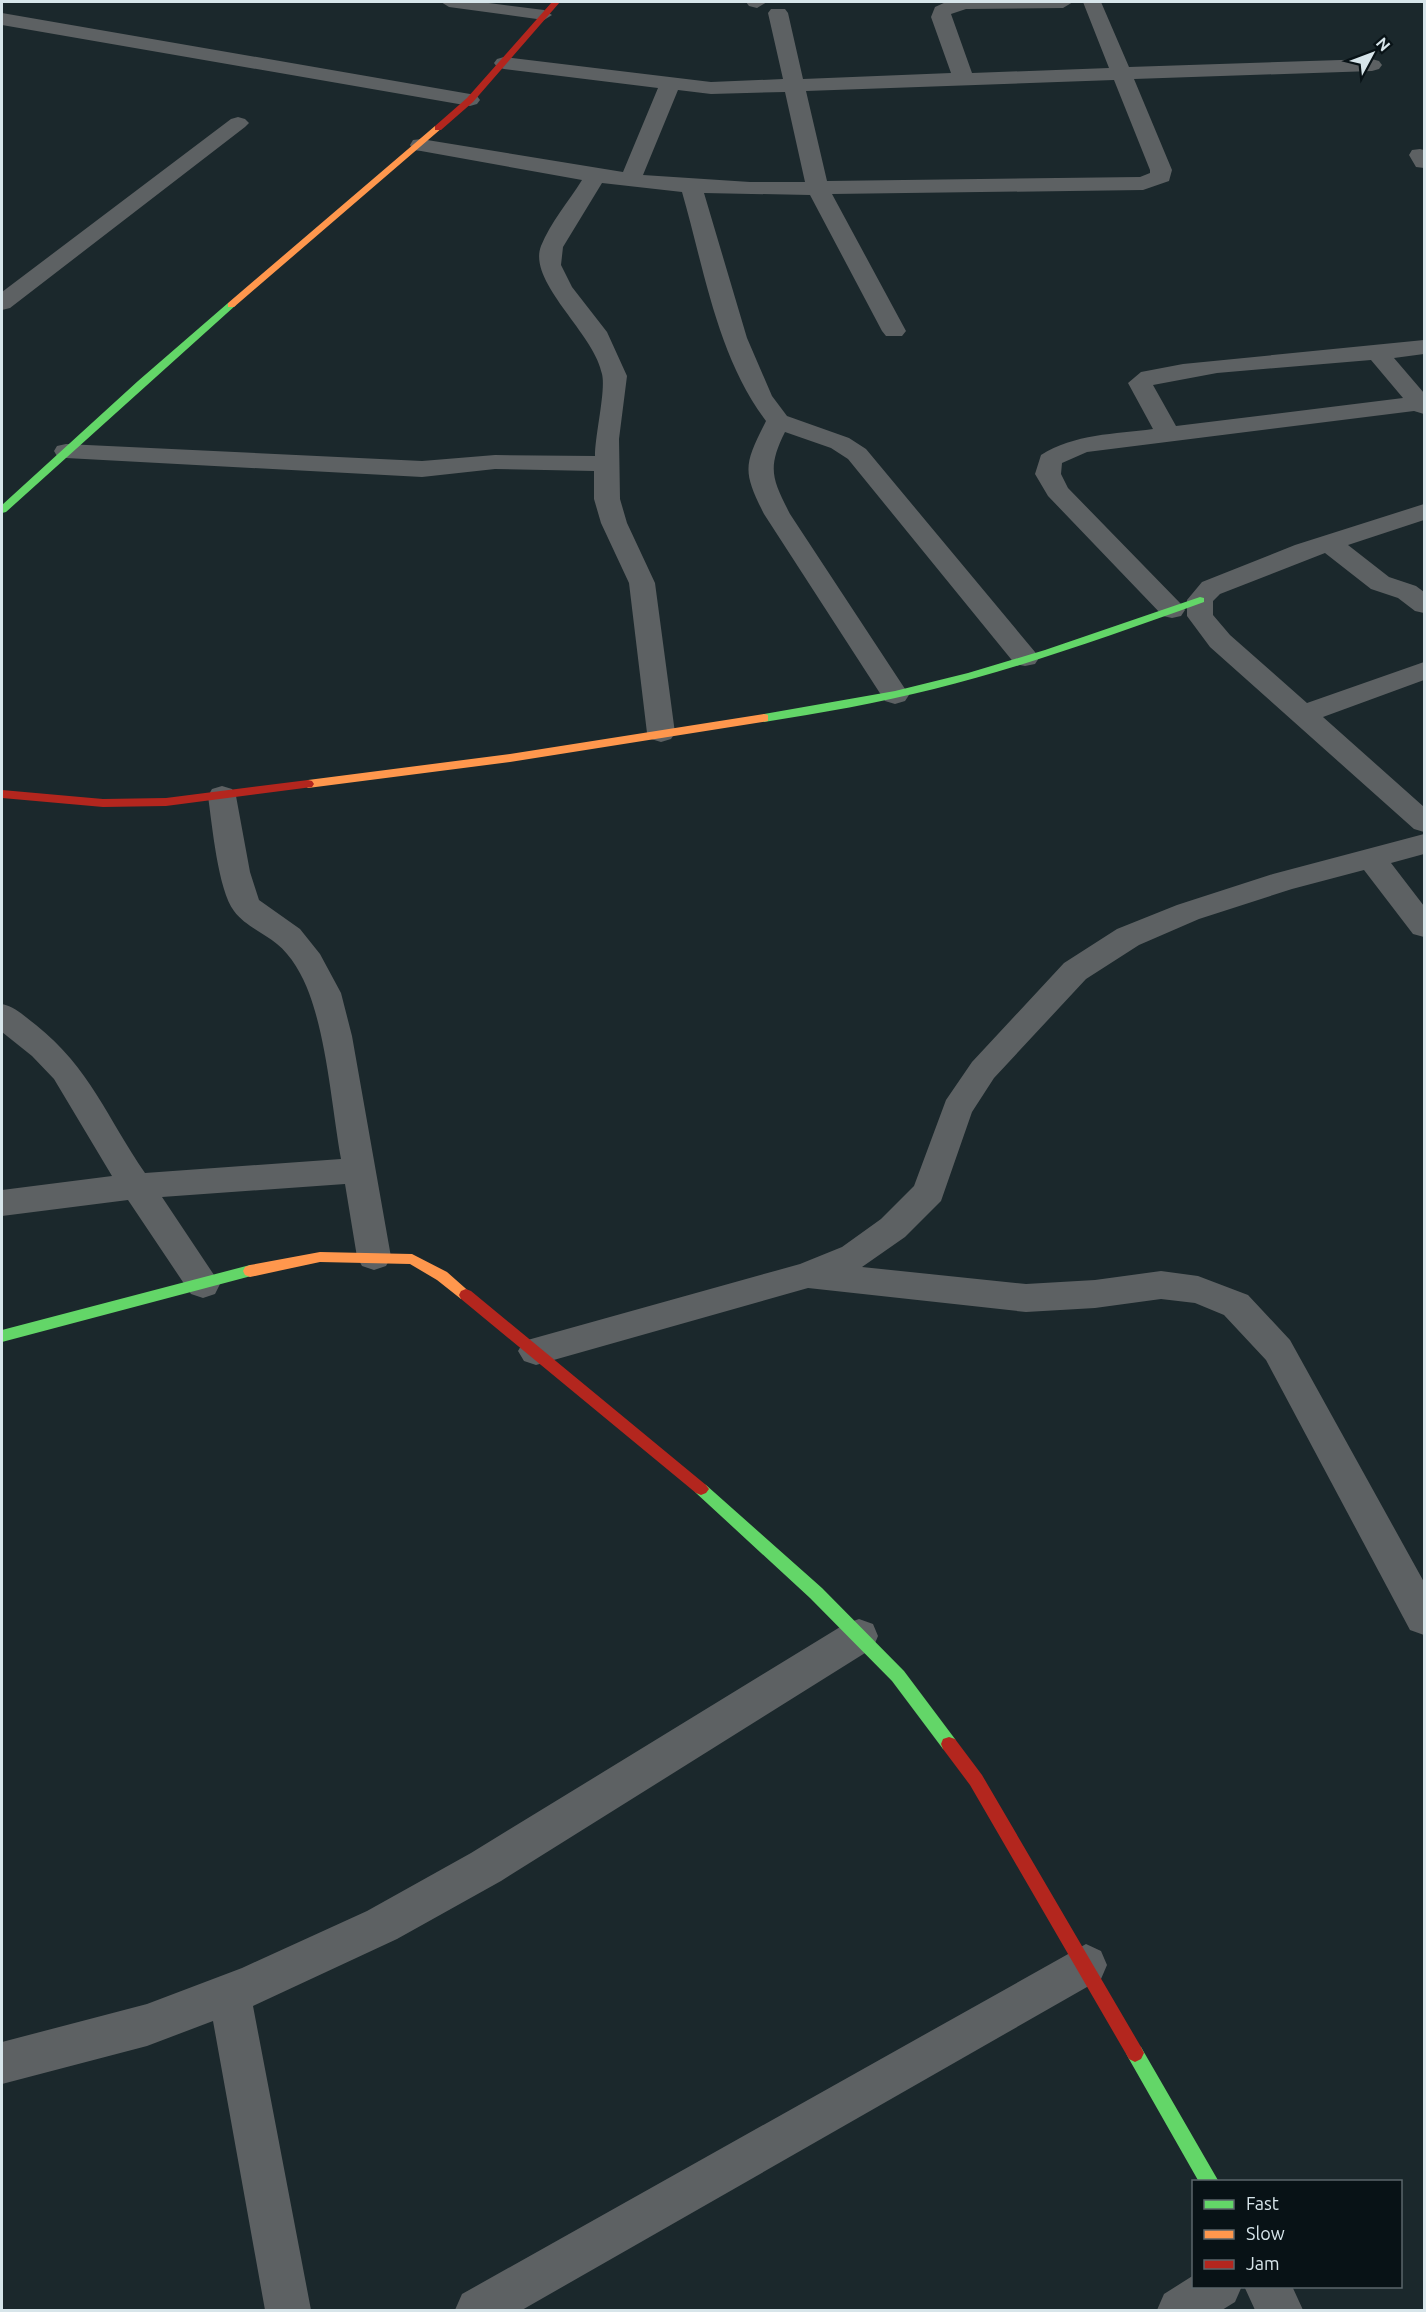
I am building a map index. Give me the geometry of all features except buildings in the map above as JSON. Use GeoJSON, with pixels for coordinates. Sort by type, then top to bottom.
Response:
{"type":"FeatureCollection","features":[{"type":"Feature","properties":{"kind":"street"},"geometry":{"type":"LineString","coordinates":[[2,510],[141,383],[421,145],[470,100],[556,2]]}},
{"type":"Feature","properties":{"kind":"street"},"geometry":{"type":"LineString","coordinates":[[964,80],[941,17],[942,11],[966,3],[1063,2]]}},
{"type":"Feature","properties":{"kind":"street"},"geometry":{"type":"LineString","coordinates":[[421,145],[595,176],[692,188],[1143,183],[1154,180],[1161,176],[1161,170],[1092,2]]}},
{"type":"Feature","properties":{"kind":"street"},"geometry":{"type":"LineString","coordinates":[[777,12],[816,187],[894,331]]}},
{"type":"Feature","properties":{"kind":"street"},"geometry":{"type":"LineString","coordinates":[[2,19],[470,100]]}},
{"type":"Feature","properties":{"kind":"street"},"geometry":{"type":"LineString","coordinates":[[504,63],[711,88],[795,87],[1372,65]]}},
{"type":"Feature","properties":{"kind":"street"},"geometry":{"type":"LineString","coordinates":[[630,181],[670,84]]}},
{"type":"Feature","properties":{"kind":"street"},"geometry":{"type":"LineString","coordinates":[[2,303],[238,123]]}},
{"type":"Feature","properties":{"kind":"street"},"geometry":{"type":"LineString","coordinates":[[595,176],[552,247],[550,265],[561,289],[595,332],[607,354],[615,376],[606,464],[608,499],[614,523],[642,583],[661,733]]}},
{"type":"Feature","properties":{"kind":"street"},"geometry":{"type":"LineString","coordinates":[[692,188],[735,338],[760,397],[778,421],[840,443],[857,454],[1025,658]]}},
{"type":"Feature","properties":{"kind":"street"},"geometry":{"type":"LineString","coordinates":[[1168,435],[1140,383],[1149,377],[1232,365],[1378,354],[1425,347]]}},
{"type":"Feature","properties":{"kind":"street"},"geometry":{"type":"LineString","coordinates":[[1378,354],[1423,405]]}},
{"type":"Feature","properties":{"kind":"street"},"geometry":{"type":"LineString","coordinates":[[1172,610],[1057,491],[1048,474],[1050,460],[1064,451],[1085,446],[1423,405]]}},
{"type":"Feature","properties":{"kind":"street"},"geometry":{"type":"LineString","coordinates":[[778,421],[757,466],[763,486],[777,514],[895,695]]}},
{"type":"Feature","properties":{"kind":"street"},"geometry":{"type":"LineString","coordinates":[[66,451],[422,469],[495,462],[606,464]]}},
{"type":"Feature","properties":{"kind":"street"},"geometry":{"type":"LineString","coordinates":[[2,794],[103,803],[166,802],[222,796],[358,776],[510,758],[895,695],[1025,658],[1172,610],[1200,600],[1211,588],[1329,543],[1425,512]]}},
{"type":"Feature","properties":{"kind":"street"},"geometry":{"type":"LineString","coordinates":[[1329,543],[1373,579],[1407,592],[1425,605]]}},
{"type":"Feature","properties":{"kind":"street"},"geometry":{"type":"LineString","coordinates":[[1200,600],[1200,616],[1220,641],[1425,822]]}},
{"type":"Feature","properties":{"kind":"street"},"geometry":{"type":"LineString","coordinates":[[1303,715],[1425,670]]}},
{"type":"Feature","properties":{"kind":"street"},"geometry":{"type":"LineString","coordinates":[[222,796],[235,872],[245,904],[264,921],[289,937],[309,962],[325,993],[336,1036],[374,1257]]}},
{"type":"Feature","properties":{"kind":"street"},"geometry":{"type":"LineString","coordinates":[[536,1351],[807,1275],[854,1256],[894,1228],[929,1192],[957,1109],[983,1070],[1075,971],[1128,937],[1188,912],[1284,881],[1425,844]]}},
{"type":"Feature","properties":{"kind":"street"},"geometry":{"type":"LineString","coordinates":[[1372,859],[1425,927]]}},
{"type":"Feature","properties":{"kind":"street"},"geometry":{"type":"LineString","coordinates":[[2,1015],[43,1048],[65,1071],[137,1186],[203,1284]]}},
{"type":"Feature","properties":{"kind":"street"},"geometry":{"type":"LineString","coordinates":[[2,1203],[137,1186],[359,1170]]}},
{"type":"Feature","properties":{"kind":"street"},"geometry":{"type":"LineString","coordinates":[[2,1336],[203,1284],[320,1257],[412,1259],[442,1276],[659,1452],[742,1525],[898,1676],[976,1780],[1209,2180]]}},
{"type":"Feature","properties":{"kind":"street"},"geometry":{"type":"LineString","coordinates":[[807,1275],[1026,1298],[1095,1294],[1161,1285],[1198,1290],[1236,1305],[1278,1350],[1425,1618]]}},
{"type":"Feature","properties":{"kind":"street"},"geometry":{"type":"LineString","coordinates":[[2,2063],[147,2025],[229,1994],[382,1925],[486,1867],[859,1636]]}},
{"type":"Feature","properties":{"kind":"street"},"geometry":{"type":"LineString","coordinates":[[478,2310],[1086,1965]]}},
{"type":"Feature","properties":{"kind":"street"},"geometry":{"type":"LineString","coordinates":[[229,1994],[288,2310]]}},
{"type":"Feature","properties":{"kind":"street"},"geometry":{"type":"LineString","coordinates":[[1180,2310],[1216,2288]]}},
{"type":"Feature","properties":{"kind":"street"},"geometry":{"type":"LineString","coordinates":[[1268,2288],[1280,2310]]}},
{"type":"Feature","properties":{"kind":"lane"},"geometry":{"type":"LineString","coordinates":[[449,2],[544,15]]}},
{"type":"Feature","properties":{"kind":"traffic: fast"},"geometry":{"type":"LineString","coordinates":[[2,510],[141,383],[231,305]]}},
{"type":"Feature","properties":{"kind":"traffic: fast"},"geometry":{"type":"LineString","coordinates":[[764,718],[934,686],[1049,652],[1200,600]]}},
{"type":"Feature","properties":{"kind":"traffic: fast"},"geometry":{"type":"LineString","coordinates":[[2,1336],[250,1271]]}},
{"type":"Feature","properties":{"kind":"traffic: fast"},"geometry":{"type":"LineString","coordinates":[[701,1489],[816,1593],[898,1676],[949,1744]]}},
{"type":"Feature","properties":{"kind":"traffic: fast"},"geometry":{"type":"LineString","coordinates":[[1135,2053],[1209,2180]]}},
{"type":"Feature","properties":{"kind":"traffic: slow"},"geometry":{"type":"LineString","coordinates":[[231,305],[438,128]]}},
{"type":"Feature","properties":{"kind":"traffic: slow"},"geometry":{"type":"LineString","coordinates":[[308,784],[510,758],[764,718]]}},
{"type":"Feature","properties":{"kind":"traffic: slow"},"geometry":{"type":"LineString","coordinates":[[250,1271],[320,1257],[412,1259],[442,1276],[466,1295]]}},
{"type":"Feature","properties":{"kind":"traffic: jam"},"geometry":{"type":"LineString","coordinates":[[438,128],[470,100],[556,2]]}},
{"type":"Feature","properties":{"kind":"traffic: jam"},"geometry":{"type":"LineString","coordinates":[[2,794],[103,803],[166,802],[308,784]]}},
{"type":"Feature","properties":{"kind":"traffic: jam"},"geometry":{"type":"LineString","coordinates":[[466,1295],[701,1489]]}},
{"type":"Feature","properties":{"kind":"traffic: jam"},"geometry":{"type":"LineString","coordinates":[[949,1744],[976,1780],[1135,2053]]}}]}
